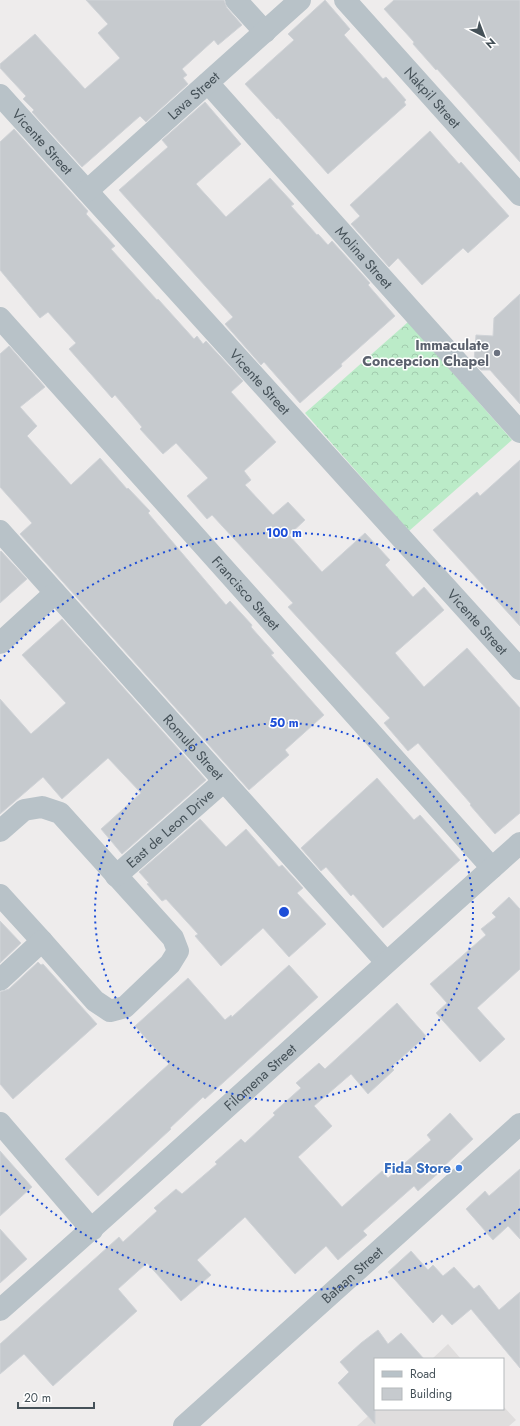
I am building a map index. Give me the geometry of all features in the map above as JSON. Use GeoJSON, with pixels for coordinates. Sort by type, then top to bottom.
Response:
{"type":"FeatureCollection","features":[{"type":"Feature","properties":{"kind":"street"},"geometry":{"type":"LineString","coordinates":[[236,0],[264,32]]}},
{"type":"Feature","properties":{"kind":"street","name":"Lava Street"},"geometry":{"type":"LineString","coordinates":[[87,191],[300,0]]}},
{"type":"Feature","properties":{"kind":"street","name":"Nakpil Street"},"geometry":{"type":"LineString","coordinates":[[345,0],[520,195]]}},
{"type":"Feature","properties":{"kind":"street","name":"Molina Street"},"geometry":{"type":"LineString","coordinates":[[208,83],[520,432]]}},
{"type":"Feature","properties":{"kind":"street","name":"Vicente Street"},"geometry":{"type":"LineString","coordinates":[[0,95],[520,669]]}},
{"type":"Feature","properties":{"kind":"street","name":"Francisco Street"},"geometry":{"type":"LineString","coordinates":[[0,318],[492,868]]}},
{"type":"Feature","properties":{"kind":"street","name":"Romulo Street"},"geometry":{"type":"LineString","coordinates":[[0,531],[386,962]]}},
{"type":"Feature","properties":{"kind":"street"},"geometry":{"type":"LineString","coordinates":[[0,643],[55,593]]}},
{"type":"Feature","properties":{"kind":"street","name":"East de Leon Drive"},"geometry":{"type":"LineString","coordinates":[[116,876],[224,781]]}},
{"type":"Feature","properties":{"kind":"street","name":"East de Leon Drive"},"geometry":{"type":"LineString","coordinates":[[0,831],[24,810],[42,807],[60,813],[173,938],[178,952],[170,964],[125,1006],[110,1011],[95,1001],[0,895]]}},
{"type":"Feature","properties":{"kind":"street","name":"Filomena Street"},"geometry":{"type":"LineString","coordinates":[[0,1310],[92,1230],[386,962],[520,843]]}},
{"type":"Feature","properties":{"kind":"street"},"geometry":{"type":"LineString","coordinates":[[0,980],[42,941]]}},
{"type":"Feature","properties":{"kind":"street"},"geometry":{"type":"LineString","coordinates":[[0,1123],[92,1230]]}},
{"type":"Feature","properties":{"kind":"street","name":"Bataan Street"},"geometry":{"type":"LineString","coordinates":[[184,1426],[520,1124]]}},
{"type":"Feature","properties":{"kind":"shaded area"},"geometry":{"type":"Polygon","coordinates":[[[448,1344],[460,1358],[433,1358],[448,1344]]]}},
{"type":"Feature","properties":{"kind":"shaded area"},"geometry":{"type":"Polygon","coordinates":[[[504,1407],[516,1420],[509,1426],[357,1426],[375,1410],[504,1410],[504,1407]]]}},
{"type":"Feature","properties":{"kind":"green space"},"geometry":{"type":"Polygon","coordinates":[[[408,322],[512,440],[409,531],[305,413],[408,322]]]}},
{"type":"Feature","properties":{"kind":"building"},"geometry":{"type":"Polygon","coordinates":[[[86,0],[224,0],[227,8],[242,25],[218,45],[214,40],[182,69],[187,75],[183,78],[188,84],[146,122],[140,116],[82,167],[32,112],[34,110],[23,99],[26,96],[0,68],[0,64],[35,34],[85,89],[120,58],[98,33],[108,24],[86,0]]]}},
{"type":"Feature","properties":{"kind":"building"},"geometry":{"type":"Polygon","coordinates":[[[325,0],[350,29],[344,35],[383,79],[386,77],[406,100],[404,102],[406,105],[328,174],[278,118],[277,119],[245,84],[294,40],[288,34],[325,0]]]}},
{"type":"Feature","properties":{"kind":"building"},"geometry":{"type":"Polygon","coordinates":[[[394,0],[520,0],[520,162],[437,69],[436,70],[413,44],[414,42],[384,9],[394,0]]]}},
{"type":"Feature","properties":{"kind":"building"},"geometry":{"type":"Polygon","coordinates":[[[205,102],[241,144],[196,184],[226,217],[270,178],[294,204],[291,206],[317,235],[318,234],[328,245],[332,241],[370,283],[368,285],[395,316],[300,403],[264,362],[261,365],[225,324],[233,317],[119,190],[168,147],[162,140],[205,102]]]}},
{"type":"Feature","properties":{"kind":"building"},"geometry":{"type":"Polygon","coordinates":[[[14,129],[88,211],[86,214],[115,246],[111,249],[157,300],[158,299],[194,339],[197,336],[203,344],[206,341],[243,381],[231,392],[276,442],[244,471],[251,480],[245,485],[273,515],[288,502],[305,520],[289,535],[322,572],[365,533],[390,560],[385,565],[413,597],[424,587],[444,610],[395,653],[424,687],[467,648],[520,708],[520,813],[495,834],[418,743],[408,751],[384,723],[390,718],[288,607],[293,603],[212,515],[207,519],[187,496],[208,478],[176,443],[163,454],[140,429],[142,427],[115,395],[112,398],[69,349],[76,343],[48,312],[40,318],[0,270],[0,142],[14,129]]]}},
{"type":"Feature","properties":{"kind":"building"},"geometry":{"type":"Polygon","coordinates":[[[430,131],[459,164],[461,162],[509,216],[468,253],[463,248],[422,285],[398,258],[389,267],[351,224],[360,216],[350,205],[430,131]]]}},
{"type":"Feature","properties":{"kind":"building","name":"Immaculate Concepcion Chapel"},"geometry":{"type":"Polygon","coordinates":[[[520,294],[520,404],[490,370],[481,370],[474,362],[476,335],[493,336],[494,318],[520,294]]]}},
{"type":"Feature","properties":{"kind":"building"},"geometry":{"type":"Polygon","coordinates":[[[9,346],[45,387],[20,407],[37,426],[27,436],[71,485],[100,458],[127,489],[128,488],[150,511],[148,513],[226,605],[230,601],[252,625],[251,627],[274,653],[271,655],[324,715],[285,750],[289,755],[249,790],[20,534],[32,523],[0,487],[0,354],[9,346]]]}},
{"type":"Feature","properties":{"kind":"building"},"geometry":{"type":"Polygon","coordinates":[[[520,460],[520,626],[433,530],[477,492],[480,496],[520,460]]]}},
{"type":"Feature","properties":{"kind":"building"},"geometry":{"type":"Polygon","coordinates":[[[1,551],[27,579],[0,603],[0,552],[1,551]]]}},
{"type":"Feature","properties":{"kind":"building"},"geometry":{"type":"Polygon","coordinates":[[[62,619],[206,780],[122,854],[101,829],[141,793],[108,758],[62,799],[43,777],[0,814],[0,699],[31,734],[66,703],[22,655],[62,619]]]}},
{"type":"Feature","properties":{"kind":"building"},"geometry":{"type":"Polygon","coordinates":[[[377,778],[414,820],[420,815],[460,860],[383,928],[353,894],[351,896],[326,867],[321,871],[301,848],[377,778]]]}},
{"type":"Feature","properties":{"kind":"building"},"geometry":{"type":"Polygon","coordinates":[[[200,819],[226,847],[246,829],[279,867],[282,865],[303,888],[297,893],[326,924],[289,957],[263,928],[221,966],[195,936],[198,934],[166,899],[162,901],[139,872],[200,819]]]}},
{"type":"Feature","properties":{"kind":"building"},"geometry":{"type":"Polygon","coordinates":[[[509,897],[520,909],[520,969],[477,1008],[505,1039],[480,1062],[436,1013],[447,1003],[430,984],[486,935],[481,929],[496,917],[492,913],[509,897]]]}},
{"type":"Feature","properties":{"kind":"building"},"geometry":{"type":"Polygon","coordinates":[[[0,921],[21,943],[0,963],[0,921]]]}},
{"type":"Feature","properties":{"kind":"building"},"geometry":{"type":"Polygon","coordinates":[[[38,962],[41,965],[43,964],[97,1024],[13,1099],[0,1084],[0,992],[9,989],[38,962]]]}},
{"type":"Feature","properties":{"kind":"building"},"geometry":{"type":"Polygon","coordinates":[[[289,965],[318,997],[205,1099],[203,1097],[170,1128],[171,1129],[98,1196],[65,1159],[169,1064],[135,1026],[188,978],[225,1020],[231,1015],[232,1017],[289,965]]]}},
{"type":"Feature","properties":{"kind":"building"},"geometry":{"type":"Polygon","coordinates":[[[397,1003],[426,1036],[391,1067],[394,1070],[368,1094],[351,1074],[314,1106],[332,1126],[298,1157],[342,1207],[382,1171],[388,1178],[431,1140],[427,1135],[450,1113],[473,1139],[441,1169],[442,1170],[418,1191],[414,1186],[363,1231],[367,1235],[338,1260],[326,1246],[295,1274],[245,1217],[197,1260],[211,1275],[181,1301],[147,1263],[118,1289],[137,1311],[53,1386],[24,1354],[0,1374],[0,1344],[119,1237],[123,1242],[157,1211],[154,1208],[176,1189],[182,1194],[217,1164],[215,1162],[241,1139],[245,1143],[275,1115],[273,1113],[301,1088],[296,1083],[319,1063],[325,1069],[397,1003]]]}},
{"type":"Feature","properties":{"kind":"building"},"geometry":{"type":"Polygon","coordinates":[[[0,1151],[32,1187],[0,1216],[0,1151]]]}},
{"type":"Feature","properties":{"kind":"building"},"geometry":{"type":"Polygon","coordinates":[[[520,1169],[520,1239],[508,1226],[493,1240],[466,1209],[485,1191],[489,1196],[520,1169]]]}},
{"type":"Feature","properties":{"kind":"building"},"geometry":{"type":"Polygon","coordinates":[[[0,1229],[27,1259],[0,1283],[0,1229]]]}},
{"type":"Feature","properties":{"kind":"building"},"geometry":{"type":"Polygon","coordinates":[[[411,1251],[428,1270],[433,1265],[443,1276],[454,1267],[474,1289],[479,1285],[499,1310],[520,1292],[520,1368],[471,1309],[452,1325],[442,1314],[433,1323],[388,1272],[411,1251]]]}},
{"type":"Feature","properties":{"kind":"building"},"geometry":{"type":"Polygon","coordinates":[[[378,1330],[388,1344],[401,1333],[423,1358],[374,1358],[375,1424],[338,1383],[349,1372],[340,1362],[378,1330]]]}},
{"type":"Feature","properties":{"kind":"place","name":"Immaculate Concepcion Chapel"},"geometry":{"type":"Point","coordinates":[497,353]}},
{"type":"Feature","properties":{"kind":"place","name":"Fida Store"},"geometry":{"type":"Point","coordinates":[459,1168]}}]}
